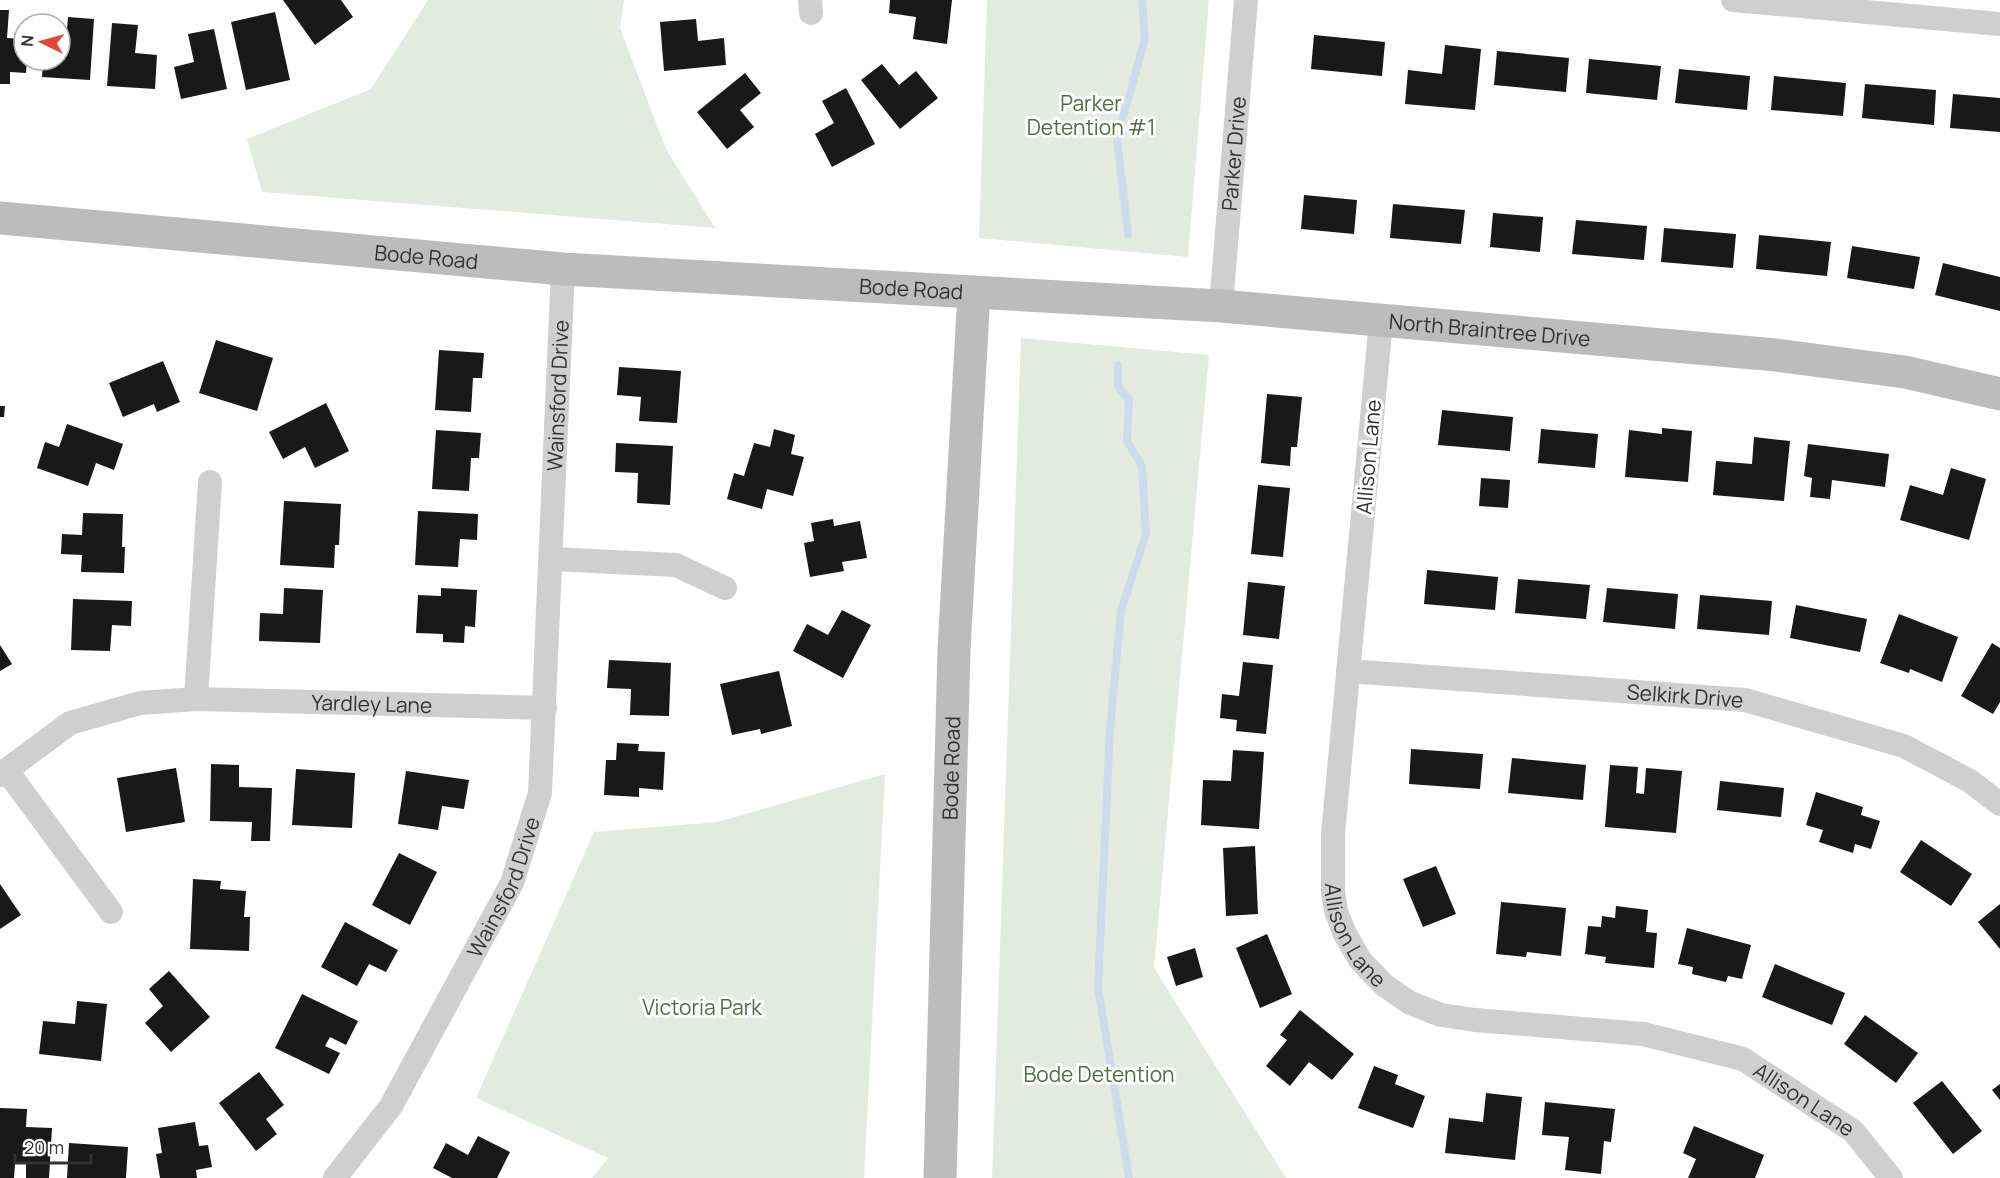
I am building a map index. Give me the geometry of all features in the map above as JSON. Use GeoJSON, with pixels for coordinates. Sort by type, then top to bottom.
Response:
{"type":"FeatureCollection","features":[{"type":"Feature","properties":{"kind":"street","name":"Parker Drive"},"geometry":{"type":"LineString","coordinates":[[1221,306],[1246,0]]}},
{"type":"Feature","properties":{"kind":"street"},"geometry":{"type":"LineString","coordinates":[[1733,0],[2000,24]]}},
{"type":"Feature","properties":{"kind":"street","name":"Bode Road"},"geometry":{"type":"LineString","coordinates":[[0,218],[563,269],[974,292],[954,650],[940,1178]]}},
{"type":"Feature","properties":{"kind":"street","name":"Wainsford Drive"},"geometry":{"type":"LineString","coordinates":[[335,1178],[391,1106],[512,883],[540,793],[563,269]]}},
{"type":"Feature","properties":{"kind":"street","name":"North Braintree Drive"},"geometry":{"type":"LineString","coordinates":[[974,292],[1221,306],[1776,355],[1905,372],[2000,394]]}},
{"type":"Feature","properties":{"kind":"street","name":"Allison Lane"},"geometry":{"type":"LineString","coordinates":[[1381,321],[1333,834],[1333,892],[1336,911],[1344,932],[1360,960],[1384,985],[1410,1003],[1442,1015],[1475,1020],[1643,1034],[1743,1059],[1853,1131],[1892,1178]]}},
{"type":"Feature","properties":{"kind":"street"},"geometry":{"type":"LineString","coordinates":[[196,699],[210,482]]}},
{"type":"Feature","properties":{"kind":"street"},"geometry":{"type":"LineString","coordinates":[[551,559],[676,565],[725,588]]}},
{"type":"Feature","properties":{"kind":"street","name":"Selkirk Drive"},"geometry":{"type":"LineString","coordinates":[[1348,671],[1745,700],[1904,746],[1970,782],[2000,804]]}},
{"type":"Feature","properties":{"kind":"street","name":"Yardley Lane"},"geometry":{"type":"LineString","coordinates":[[111,912],[3,773],[70,723],[140,703],[196,699],[545,708]]}},
{"type":"Feature","properties":{"kind":"green space"},"geometry":{"type":"Polygon","coordinates":[[[428,0],[624,0],[620,28],[666,149],[715,228],[262,192],[247,139],[371,89],[428,0]]]}},
{"type":"Feature","properties":{"kind":"green space","name":"Parker Detention #1"},"geometry":{"type":"Polygon","coordinates":[[[987,0],[1209,0],[1188,257],[979,238],[987,0]]]}},
{"type":"Feature","properties":{"kind":"green space","name":"Bode Detention"},"geometry":{"type":"Polygon","coordinates":[[[1021,338],[1209,355],[1154,968],[1286,1178],[992,1178],[1021,338]]]}},
{"type":"Feature","properties":{"kind":"green space","name":"Victoria Park"},"geometry":{"type":"Polygon","coordinates":[[[885,774],[864,1178],[592,1178],[608,1158],[476,1098],[594,832],[718,822],[885,774]]]}},
{"type":"Feature","properties":{"kind":"building"},"geometry":{"type":"Polygon","coordinates":[[[283,0],[341,0],[353,17],[315,45],[283,0]]]}},
{"type":"Feature","properties":{"kind":"building"},"geometry":{"type":"Polygon","coordinates":[[[890,0],[952,0],[947,44],[913,39],[916,17],[889,13],[890,0]]]}},
{"type":"Feature","properties":{"kind":"building"},"geometry":{"type":"Polygon","coordinates":[[[0,10],[9,10],[7,38],[12,38],[12,72],[26,73],[10,72],[10,84],[0,84],[0,10]]]}},
{"type":"Feature","properties":{"kind":"building"},"geometry":{"type":"Polygon","coordinates":[[[275,12],[290,80],[246,90],[231,22],[275,12]]]}},
{"type":"Feature","properties":{"kind":"building"},"geometry":{"type":"Polygon","coordinates":[[[72,17],[94,19],[90,80],[42,77],[42,72],[72,72],[72,17]]]}},
{"type":"Feature","properties":{"kind":"building"},"geometry":{"type":"Polygon","coordinates":[[[696,19],[698,41],[724,38],[726,65],[664,71],[660,22],[696,19]]]}},
{"type":"Feature","properties":{"kind":"building"},"geometry":{"type":"Polygon","coordinates":[[[112,23],[138,25],[135,53],[157,55],[155,89],[107,86],[112,23]]]}},
{"type":"Feature","properties":{"kind":"building"},"geometry":{"type":"Polygon","coordinates":[[[214,29],[227,89],[181,99],[174,67],[194,62],[188,34],[214,29]]]}},
{"type":"Feature","properties":{"kind":"building"},"geometry":{"type":"Polygon","coordinates":[[[1314,35],[1385,42],[1382,76],[1311,69],[1314,35]]]}},
{"type":"Feature","properties":{"kind":"building"},"geometry":{"type":"Polygon","coordinates":[[[1445,45],[1481,49],[1475,110],[1405,104],[1408,70],[1442,74],[1445,45]]]}},
{"type":"Feature","properties":{"kind":"building"},"geometry":{"type":"Polygon","coordinates":[[[1497,51],[1569,58],[1566,92],[1494,85],[1497,51]]]}},
{"type":"Feature","properties":{"kind":"building"},"geometry":{"type":"Polygon","coordinates":[[[1589,59],[1661,66],[1657,100],[1586,93],[1589,59]]]}},
{"type":"Feature","properties":{"kind":"building"},"geometry":{"type":"Polygon","coordinates":[[[882,64],[899,85],[916,71],[938,98],[900,129],[861,80],[882,64]]]}},
{"type":"Feature","properties":{"kind":"building"},"geometry":{"type":"Polygon","coordinates":[[[1679,69],[1750,76],[1747,110],[1675,103],[1679,69]]]}},
{"type":"Feature","properties":{"kind":"building"},"geometry":{"type":"Polygon","coordinates":[[[745,73],[761,93],[740,110],[754,127],[727,149],[697,112],[745,73]]]}},
{"type":"Feature","properties":{"kind":"building"},"geometry":{"type":"Polygon","coordinates":[[[1774,76],[1846,83],[1843,116],[1771,110],[1774,76]]]}},
{"type":"Feature","properties":{"kind":"building"},"geometry":{"type":"Polygon","coordinates":[[[1865,84],[1936,90],[1934,125],[1862,118],[1865,84]]]}},
{"type":"Feature","properties":{"kind":"building"},"geometry":{"type":"Polygon","coordinates":[[[846,88],[875,144],[832,167],[815,134],[834,123],[822,101],[846,88]]]}},
{"type":"Feature","properties":{"kind":"building"},"geometry":{"type":"Polygon","coordinates":[[[1953,94],[2000,98],[2000,132],[1950,128],[1953,94]]]}},
{"type":"Feature","properties":{"kind":"building"},"geometry":{"type":"Polygon","coordinates":[[[1304,195],[1357,200],[1354,234],[1301,229],[1304,195]]]}},
{"type":"Feature","properties":{"kind":"building"},"geometry":{"type":"Polygon","coordinates":[[[1393,204],[1465,210],[1461,244],[1390,238],[1393,204]]]}},
{"type":"Feature","properties":{"kind":"building"},"geometry":{"type":"Polygon","coordinates":[[[1493,213],[1543,217],[1540,252],[1490,247],[1493,213]]]}},
{"type":"Feature","properties":{"kind":"building"},"geometry":{"type":"Polygon","coordinates":[[[1576,220],[1647,226],[1644,260],[1572,254],[1576,220]]]}},
{"type":"Feature","properties":{"kind":"building"},"geometry":{"type":"Polygon","coordinates":[[[1664,228],[1736,234],[1733,268],[1661,262],[1664,228]]]}},
{"type":"Feature","properties":{"kind":"building"},"geometry":{"type":"Polygon","coordinates":[[[1759,235],[1831,242],[1827,276],[1756,269],[1759,235]]]}},
{"type":"Feature","properties":{"kind":"building"},"geometry":{"type":"Polygon","coordinates":[[[1852,246],[1920,257],[1914,289],[1847,278],[1852,246]]]}},
{"type":"Feature","properties":{"kind":"building"},"geometry":{"type":"Polygon","coordinates":[[[1943,263],[2000,277],[2000,311],[1935,295],[1943,263]]]}},
{"type":"Feature","properties":{"kind":"building"},"geometry":{"type":"Polygon","coordinates":[[[216,340],[273,358],[257,411],[199,393],[216,340]]]}},
{"type":"Feature","properties":{"kind":"building"},"geometry":{"type":"Polygon","coordinates":[[[439,350],[484,353],[482,378],[473,378],[471,412],[435,410],[439,350]]]}},
{"type":"Feature","properties":{"kind":"building"},"geometry":{"type":"Polygon","coordinates":[[[163,361],[180,402],[157,412],[154,404],[123,417],[109,383],[163,361]]]}},
{"type":"Feature","properties":{"kind":"building"},"geometry":{"type":"Polygon","coordinates":[[[619,367],[681,371],[677,423],[639,421],[641,397],[617,395],[619,367]]]}},
{"type":"Feature","properties":{"kind":"building"},"geometry":{"type":"Polygon","coordinates":[[[1267,394],[1302,397],[1297,447],[1291,447],[1290,466],[1261,463],[1267,394]]]}},
{"type":"Feature","properties":{"kind":"building"},"geometry":{"type":"Polygon","coordinates":[[[326,403],[349,451],[315,468],[305,447],[283,459],[269,432],[326,403]]]}},
{"type":"Feature","properties":{"kind":"building"},"geometry":{"type":"Polygon","coordinates":[[[0,406],[5,406],[4,417],[0,417],[0,406]]]}},
{"type":"Feature","properties":{"kind":"building"},"geometry":{"type":"Polygon","coordinates":[[[1442,410],[1513,417],[1510,451],[1438,445],[1442,410]]]}},
{"type":"Feature","properties":{"kind":"building"},"geometry":{"type":"Polygon","coordinates":[[[67,424],[123,444],[114,470],[96,463],[88,486],[37,468],[45,442],[59,447],[67,424]]]}},
{"type":"Feature","properties":{"kind":"building"},"geometry":{"type":"Polygon","coordinates":[[[1662,428],[1692,431],[1688,482],[1625,477],[1629,430],[1662,434],[1662,428]]]}},
{"type":"Feature","properties":{"kind":"building"},"geometry":{"type":"Polygon","coordinates":[[[774,429],[795,435],[791,454],[804,457],[793,496],[767,489],[762,509],[727,499],[734,473],[744,476],[754,443],[770,447],[774,429]]]}},
{"type":"Feature","properties":{"kind":"building"},"geometry":{"type":"Polygon","coordinates":[[[1541,429],[1598,434],[1595,468],[1538,463],[1541,429]]]}},
{"type":"Feature","properties":{"kind":"building"},"geometry":{"type":"Polygon","coordinates":[[[436,430],[481,433],[479,458],[471,458],[469,491],[432,489],[436,430]]]}},
{"type":"Feature","properties":{"kind":"building"},"geometry":{"type":"Polygon","coordinates":[[[1754,437],[1790,441],[1784,501],[1713,495],[1716,461],[1752,464],[1754,437]]]}},
{"type":"Feature","properties":{"kind":"building"},"geometry":{"type":"Polygon","coordinates":[[[616,443],[673,446],[670,505],[637,503],[638,473],[615,472],[616,443]]]}},
{"type":"Feature","properties":{"kind":"building"},"geometry":{"type":"Polygon","coordinates":[[[1808,444],[1889,454],[1885,487],[1832,480],[1830,499],[1810,497],[1812,478],[1804,476],[1808,444]]]}},
{"type":"Feature","properties":{"kind":"building"},"geometry":{"type":"Polygon","coordinates":[[[1951,468],[1986,479],[1969,540],[1900,520],[1910,485],[1943,495],[1951,468]]]}},
{"type":"Feature","properties":{"kind":"building"},"geometry":{"type":"Polygon","coordinates":[[[1481,478],[1510,480],[1508,508],[1479,506],[1481,478]]]}},
{"type":"Feature","properties":{"kind":"building"},"geometry":{"type":"Polygon","coordinates":[[[1258,485],[1290,488],[1283,557],[1251,554],[1258,485]]]}},
{"type":"Feature","properties":{"kind":"building"},"geometry":{"type":"Polygon","coordinates":[[[284,501],[341,504],[339,545],[335,545],[334,568],[280,565],[284,501]]]}},
{"type":"Feature","properties":{"kind":"building"},"geometry":{"type":"Polygon","coordinates":[[[418,511],[478,514],[477,540],[460,539],[458,567],[415,565],[418,511]]]}},
{"type":"Feature","properties":{"kind":"building"},"geometry":{"type":"Polygon","coordinates":[[[83,513],[123,514],[124,573],[81,572],[82,555],[61,554],[62,534],[82,535],[83,513]]]}},
{"type":"Feature","properties":{"kind":"building"},"geometry":{"type":"Polygon","coordinates":[[[833,519],[834,526],[860,521],[867,558],[842,562],[844,571],[810,577],[804,543],[814,541],[811,523],[833,519]]]}},
{"type":"Feature","properties":{"kind":"building"},"geometry":{"type":"Polygon","coordinates":[[[1427,570],[1498,577],[1495,610],[1424,604],[1427,570]]]}},
{"type":"Feature","properties":{"kind":"building"},"geometry":{"type":"Polygon","coordinates":[[[1518,579],[1590,585],[1586,619],[1515,613],[1518,579]]]}},
{"type":"Feature","properties":{"kind":"building"},"geometry":{"type":"Polygon","coordinates":[[[1248,582],[1285,586],[1279,639],[1243,635],[1248,582]]]}},
{"type":"Feature","properties":{"kind":"building"},"geometry":{"type":"Polygon","coordinates":[[[284,588],[323,590],[320,643],[259,641],[260,613],[283,614],[284,588]]]}},
{"type":"Feature","properties":{"kind":"building"},"geometry":{"type":"Polygon","coordinates":[[[441,588],[477,590],[475,627],[465,626],[464,643],[443,642],[443,634],[416,633],[418,595],[441,596],[441,588]]]}},
{"type":"Feature","properties":{"kind":"building"},"geometry":{"type":"Polygon","coordinates":[[[1607,588],[1678,594],[1675,629],[1603,622],[1607,588]]]}},
{"type":"Feature","properties":{"kind":"building"},"geometry":{"type":"Polygon","coordinates":[[[1700,595],[1772,601],[1769,635],[1697,629],[1700,595]]]}},
{"type":"Feature","properties":{"kind":"building"},"geometry":{"type":"Polygon","coordinates":[[[73,599],[132,601],[131,626],[112,625],[110,651],[71,650],[73,599]]]}},
{"type":"Feature","properties":{"kind":"building"},"geometry":{"type":"Polygon","coordinates":[[[1796,605],[1867,619],[1860,652],[1790,638],[1796,605]]]}},
{"type":"Feature","properties":{"kind":"building"},"geometry":{"type":"Polygon","coordinates":[[[842,610],[871,625],[843,678],[793,651],[807,624],[828,635],[842,610]]]}},
{"type":"Feature","properties":{"kind":"building"},"geometry":{"type":"Polygon","coordinates":[[[1899,614],[1958,637],[1942,682],[1910,669],[1909,673],[1880,663],[1899,614]]]}},
{"type":"Feature","properties":{"kind":"building"},"geometry":{"type":"Polygon","coordinates":[[[1992,643],[2000,648],[2000,702],[1993,714],[1961,696],[1992,643]]]}},
{"type":"Feature","properties":{"kind":"building"},"geometry":{"type":"Polygon","coordinates":[[[0,645],[12,664],[0,671],[0,645]]]}},
{"type":"Feature","properties":{"kind":"building"},"geometry":{"type":"Polygon","coordinates":[[[609,660],[671,663],[669,716],[630,715],[631,689],[607,688],[609,660]]]}},
{"type":"Feature","properties":{"kind":"building"},"geometry":{"type":"Polygon","coordinates":[[[1243,662],[1273,665],[1266,734],[1236,731],[1237,720],[1220,718],[1222,694],[1239,696],[1243,662]]]}},
{"type":"Feature","properties":{"kind":"building"},"geometry":{"type":"Polygon","coordinates":[[[779,671],[792,726],[761,734],[760,729],[732,735],[720,684],[779,671]]]}},
{"type":"Feature","properties":{"kind":"building"},"geometry":{"type":"Polygon","coordinates":[[[617,743],[639,744],[638,751],[665,752],[663,790],[639,788],[639,797],[604,795],[606,760],[616,760],[617,743]]]}},
{"type":"Feature","properties":{"kind":"building"},"geometry":{"type":"Polygon","coordinates":[[[1411,749],[1483,754],[1480,789],[1409,784],[1411,749]]]}},
{"type":"Feature","properties":{"kind":"building"},"geometry":{"type":"Polygon","coordinates":[[[1233,750],[1264,752],[1259,829],[1201,825],[1203,780],[1231,781],[1233,750]]]}},
{"type":"Feature","properties":{"kind":"building"},"geometry":{"type":"Polygon","coordinates":[[[1512,758],[1586,765],[1583,800],[1508,793],[1512,758]]]}},
{"type":"Feature","properties":{"kind":"building"},"geometry":{"type":"Polygon","coordinates":[[[211,764],[239,765],[239,787],[272,788],[270,841],[251,841],[252,822],[210,821],[211,764]]]}},
{"type":"Feature","properties":{"kind":"building"},"geometry":{"type":"Polygon","coordinates":[[[1610,765],[1638,767],[1636,793],[1644,794],[1646,768],[1682,771],[1676,833],[1605,827],[1610,765]]]}},
{"type":"Feature","properties":{"kind":"building"},"geometry":{"type":"Polygon","coordinates":[[[176,768],[185,822],[126,832],[117,778],[176,768]]]}},
{"type":"Feature","properties":{"kind":"building"},"geometry":{"type":"Polygon","coordinates":[[[296,769],[355,773],[352,828],[292,825],[296,769]]]}},
{"type":"Feature","properties":{"kind":"building"},"geometry":{"type":"Polygon","coordinates":[[[406,771],[469,780],[464,809],[442,806],[438,830],[398,824],[406,771]]]}},
{"type":"Feature","properties":{"kind":"building"},"geometry":{"type":"Polygon","coordinates":[[[1720,781],[1784,788],[1781,817],[1717,810],[1720,781]]]}},
{"type":"Feature","properties":{"kind":"building"},"geometry":{"type":"Polygon","coordinates":[[[1816,792],[1863,807],[1861,815],[1880,821],[1871,849],[1855,844],[1853,853],[1819,842],[1823,830],[1806,825],[1816,792]]]}},
{"type":"Feature","properties":{"kind":"building"},"geometry":{"type":"Polygon","coordinates":[[[1921,840],[1972,874],[1951,906],[1900,872],[1921,840]]]}},
{"type":"Feature","properties":{"kind":"building"},"geometry":{"type":"Polygon","coordinates":[[[1255,846],[1258,914],[1226,916],[1223,848],[1255,846]]]}},
{"type":"Feature","properties":{"kind":"building"},"geometry":{"type":"Polygon","coordinates":[[[399,853],[437,872],[410,925],[372,905],[399,853]]]}},
{"type":"Feature","properties":{"kind":"building"},"geometry":{"type":"Polygon","coordinates":[[[1436,866],[1456,914],[1423,927],[1403,879],[1436,866]]]}},
{"type":"Feature","properties":{"kind":"building"},"geometry":{"type":"Polygon","coordinates":[[[193,879],[221,881],[220,889],[246,891],[244,917],[250,917],[249,951],[190,949],[193,879]]]}},
{"type":"Feature","properties":{"kind":"building"},"geometry":{"type":"Polygon","coordinates":[[[0,884],[21,915],[0,929],[0,884]]]}},
{"type":"Feature","properties":{"kind":"building"},"geometry":{"type":"Polygon","coordinates":[[[1501,902],[1566,908],[1561,956],[1527,952],[1526,957],[1496,954],[1501,902]]]}},
{"type":"Feature","properties":{"kind":"building"},"geometry":{"type":"Polygon","coordinates":[[[2000,904],[2000,949],[1978,922],[2000,904]]]}},
{"type":"Feature","properties":{"kind":"building"},"geometry":{"type":"Polygon","coordinates":[[[1616,906],[1648,910],[1646,932],[1657,933],[1654,968],[1605,963],[1606,957],[1585,954],[1588,926],[1601,927],[1602,916],[1615,918],[1616,906]]]}},
{"type":"Feature","properties":{"kind":"building"},"geometry":{"type":"Polygon","coordinates":[[[345,922],[398,950],[386,972],[369,964],[357,986],[321,967],[345,922]]]}},
{"type":"Feature","properties":{"kind":"building"},"geometry":{"type":"Polygon","coordinates":[[[1687,928],[1751,945],[1742,979],[1728,976],[1726,982],[1692,974],[1693,967],[1678,964],[1687,928]]]}},
{"type":"Feature","properties":{"kind":"building"},"geometry":{"type":"Polygon","coordinates":[[[1267,934],[1292,994],[1260,1008],[1236,948],[1267,934]]]}},
{"type":"Feature","properties":{"kind":"building"},"geometry":{"type":"Polygon","coordinates":[[[1195,948],[1203,977],[1176,986],[1167,957],[1195,948]]]}},
{"type":"Feature","properties":{"kind":"building"},"geometry":{"type":"Polygon","coordinates":[[[1775,964],[1845,993],[1832,1025],[1762,997],[1775,964]]]}},
{"type":"Feature","properties":{"kind":"building"},"geometry":{"type":"Polygon","coordinates":[[[169,971],[210,1017],[171,1052],[145,1023],[163,1006],[149,989],[169,971]]]}},
{"type":"Feature","properties":{"kind":"building"},"geometry":{"type":"Polygon","coordinates":[[[302,994],[358,1021],[346,1045],[330,1037],[325,1046],[340,1053],[329,1074],[275,1048],[302,994]]]}},
{"type":"Feature","properties":{"kind":"building"},"geometry":{"type":"Polygon","coordinates":[[[77,1001],[107,1004],[101,1061],[39,1054],[43,1021],[75,1024],[77,1001]]]}},
{"type":"Feature","properties":{"kind":"building"},"geometry":{"type":"Polygon","coordinates":[[[1300,1010],[1354,1054],[1332,1080],[1309,1062],[1290,1086],[1266,1066],[1287,1040],[1280,1035],[1300,1010]]]}},
{"type":"Feature","properties":{"kind":"building"},"geometry":{"type":"Polygon","coordinates":[[[1865,1015],[1918,1053],[1896,1083],[1844,1044],[1865,1015]]]}},
{"type":"Feature","properties":{"kind":"building"},"geometry":{"type":"Polygon","coordinates":[[[1374,1066],[1398,1075],[1395,1084],[1425,1096],[1413,1128],[1358,1108],[1374,1066]]]}},
{"type":"Feature","properties":{"kind":"building"},"geometry":{"type":"Polygon","coordinates":[[[259,1072],[284,1105],[266,1119],[277,1134],[256,1151],[219,1103],[259,1072]]]}},
{"type":"Feature","properties":{"kind":"building"},"geometry":{"type":"Polygon","coordinates":[[[1942,1081],[1982,1131],[1953,1154],[1913,1103],[1942,1081]]]}},
{"type":"Feature","properties":{"kind":"building"},"geometry":{"type":"Polygon","coordinates":[[[2000,1084],[2000,1100],[1992,1090],[2000,1084]]]}},
{"type":"Feature","properties":{"kind":"building"},"geometry":{"type":"Polygon","coordinates":[[[1486,1093],[1522,1097],[1515,1160],[1445,1153],[1449,1118],[1483,1122],[1486,1093]]]}},
{"type":"Feature","properties":{"kind":"building"},"geometry":{"type":"Polygon","coordinates":[[[1545,1102],[1615,1109],[1611,1142],[1604,1141],[1601,1174],[1565,1170],[1569,1137],[1542,1135],[1545,1102]]]}},
{"type":"Feature","properties":{"kind":"building"},"geometry":{"type":"Polygon","coordinates":[[[0,1108],[27,1109],[26,1127],[52,1128],[49,1178],[26,1178],[26,1164],[15,1164],[14,1178],[0,1178],[0,1108]]]}},
{"type":"Feature","properties":{"kind":"building"},"geometry":{"type":"Polygon","coordinates":[[[195,1122],[199,1146],[208,1145],[212,1167],[196,1170],[197,1178],[160,1178],[156,1154],[162,1153],[158,1128],[195,1122]]]}},
{"type":"Feature","properties":{"kind":"building"},"geometry":{"type":"Polygon","coordinates":[[[1694,1126],[1764,1155],[1755,1178],[1688,1178],[1696,1159],[1683,1153],[1694,1126]]]}},
{"type":"Feature","properties":{"kind":"building"},"geometry":{"type":"Polygon","coordinates":[[[478,1136],[510,1152],[497,1178],[452,1178],[433,1168],[446,1143],[468,1155],[478,1136]]]}},
{"type":"Feature","properties":{"kind":"building"},"geometry":{"type":"Polygon","coordinates":[[[69,1143],[128,1147],[126,1178],[67,1178],[69,1143]]]}},
{"type":"Feature","properties":{"kind":"waterway"},"geometry":{"type":"LineString","coordinates":[[1128,234],[1117,139],[1145,39],[1142,0]]}},
{"type":"Feature","properties":{"kind":"waterway"},"geometry":{"type":"LineString","coordinates":[[1118,365],[1118,387],[1129,399],[1127,441],[1142,466],[1146,534],[1121,611],[1110,729],[1098,987],[1129,1178]]}}]}
